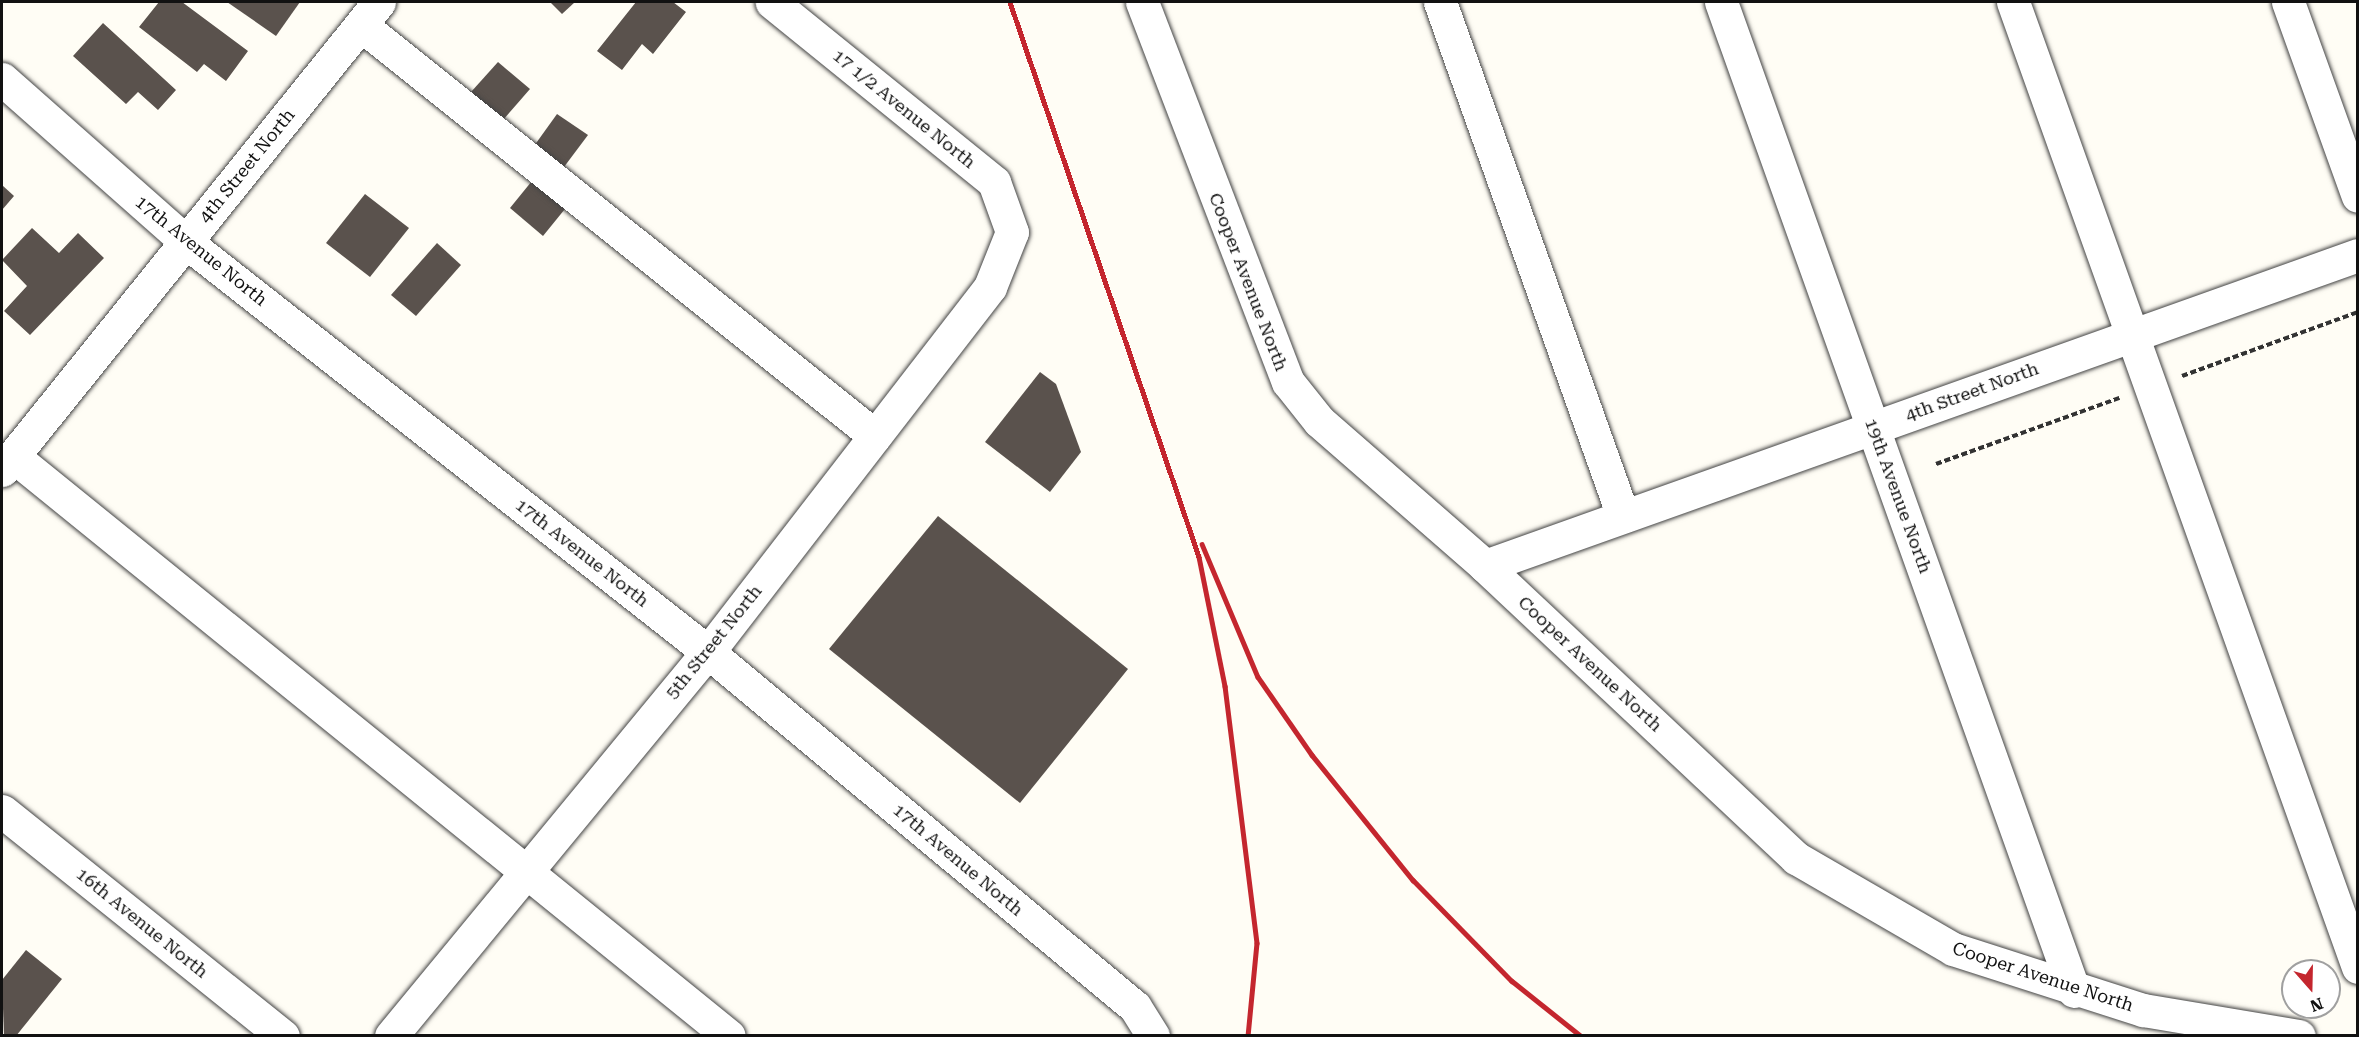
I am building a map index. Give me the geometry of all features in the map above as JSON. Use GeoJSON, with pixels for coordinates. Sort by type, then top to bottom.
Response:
{"type":"FeatureCollection","features":[{"type":"Feature","properties":{"kind":"street","name":"17 1/2 Avenue North"},"geometry":{"type":"LineString","coordinates":[[772,2],[994,182],[1012,232]]}},
{"type":"Feature","properties":{"kind":"street","name":"Cooper Avenue North"},"geometry":{"type":"LineString","coordinates":[[1142,2],[1288,382],[1319,421],[1485,566],[1796,858],[1953,949],[2074,991],[2143,1010],[2299,1035]]}},
{"type":"Feature","properties":{"kind":"street"},"geometry":{"type":"LineString","coordinates":[[1440,2],[1623,516]]}},
{"type":"Feature","properties":{"kind":"street","name":"19th Avenue North"},"geometry":{"type":"LineString","coordinates":[[1721,2],[2074,991]]}},
{"type":"Feature","properties":{"kind":"street"},"geometry":{"type":"LineString","coordinates":[[2013,2],[2358,967]]}},
{"type":"Feature","properties":{"kind":"street"},"geometry":{"type":"LineString","coordinates":[[2288,2],[2358,196]]}},
{"type":"Feature","properties":{"kind":"street","name":"4th Street North"},"geometry":{"type":"LineString","coordinates":[[7,463],[370,13]]}},
{"type":"Feature","properties":{"kind":"street"},"geometry":{"type":"LineString","coordinates":[[370,13],[875,436]]}},
{"type":"Feature","properties":{"kind":"street","name":"17th Avenue North"},"geometry":{"type":"LineString","coordinates":[[2,79],[186,242],[708,652],[1135,1007],[1153,1035]]}},
{"type":"Feature","properties":{"kind":"street","name":"5th Street North"},"geometry":{"type":"LineString","coordinates":[[390,1035],[708,652],[990,287],[1012,232]]}},
{"type":"Feature","properties":{"kind":"street","name":"4th Street North"},"geometry":{"type":"LineString","coordinates":[[1485,566],[2358,255]]}},
{"type":"Feature","properties":{"kind":"street"},"geometry":{"type":"LineString","coordinates":[[7,463],[729,1035]]}},
{"type":"Feature","properties":{"kind":"street","name":"16th Avenue North"},"geometry":{"type":"LineString","coordinates":[[2,811],[283,1035]]}},
{"type":"Feature","properties":{"kind":"building"},"geometry":{"type":"Polygon","coordinates":[[[159,2],[182,2],[248,51],[226,81],[204,64],[197,72],[139,27],[159,2]]]}},
{"type":"Feature","properties":{"kind":"building"},"geometry":{"type":"Polygon","coordinates":[[[227,2],[300,2],[276,36],[227,2]]]}},
{"type":"Feature","properties":{"kind":"building"},"geometry":{"type":"Polygon","coordinates":[[[550,2],[575,2],[562,14],[550,2]]]}},
{"type":"Feature","properties":{"kind":"building"},"geometry":{"type":"Polygon","coordinates":[[[636,2],[673,2],[686,12],[653,54],[642,44],[622,70],[597,51],[636,2]]]}},
{"type":"Feature","properties":{"kind":"building"},"geometry":{"type":"Polygon","coordinates":[[[103,23],[176,90],[158,110],[138,92],[126,104],[73,56],[103,23]]]}},
{"type":"Feature","properties":{"kind":"building"},"geometry":{"type":"Polygon","coordinates":[[[498,62],[530,89],[503,120],[471,92],[498,62]]]}},
{"type":"Feature","properties":{"kind":"building"},"geometry":{"type":"Polygon","coordinates":[[[557,114],[588,135],[564,167],[534,146],[557,114]]]}},
{"type":"Feature","properties":{"kind":"building"},"geometry":{"type":"Polygon","coordinates":[[[536,176],[569,204],[543,236],[510,208],[536,176]]]}},
{"type":"Feature","properties":{"kind":"building"},"geometry":{"type":"Polygon","coordinates":[[[2,185],[14,196],[2,210],[2,185]]]}},
{"type":"Feature","properties":{"kind":"building"},"geometry":{"type":"Polygon","coordinates":[[[365,194],[409,228],[370,277],[326,243],[365,194]]]}},
{"type":"Feature","properties":{"kind":"building"},"geometry":{"type":"Polygon","coordinates":[[[32,228],[59,253],[78,233],[104,258],[30,335],[4,311],[27,286],[2,260],[32,228]]]}},
{"type":"Feature","properties":{"kind":"building"},"geometry":{"type":"Polygon","coordinates":[[[437,243],[461,265],[416,316],[391,295],[437,243]]]}},
{"type":"Feature","properties":{"kind":"building"},"geometry":{"type":"Polygon","coordinates":[[[1040,372],[1056,384],[1081,452],[1050,492],[985,442],[1040,372]]]}},
{"type":"Feature","properties":{"kind":"building"},"geometry":{"type":"Polygon","coordinates":[[[938,516],[1128,669],[1020,803],[829,649],[938,516]]]}},
{"type":"Feature","properties":{"kind":"building"},"geometry":{"type":"Polygon","coordinates":[[[26,950],[62,979],[16,1036],[4,1036],[2,980],[26,950]]]}},
{"type":"Feature","properties":{"kind":"railway"},"geometry":{"type":"LineString","coordinates":[[1010,2],[1199,557],[1225,686],[1257,943],[1248,1036]]}},
{"type":"Feature","properties":{"kind":"railway"},"geometry":{"type":"LineString","coordinates":[[1202,544],[1258,677],[1312,755],[1413,880],[1512,981],[1581,1036]]}}]}
